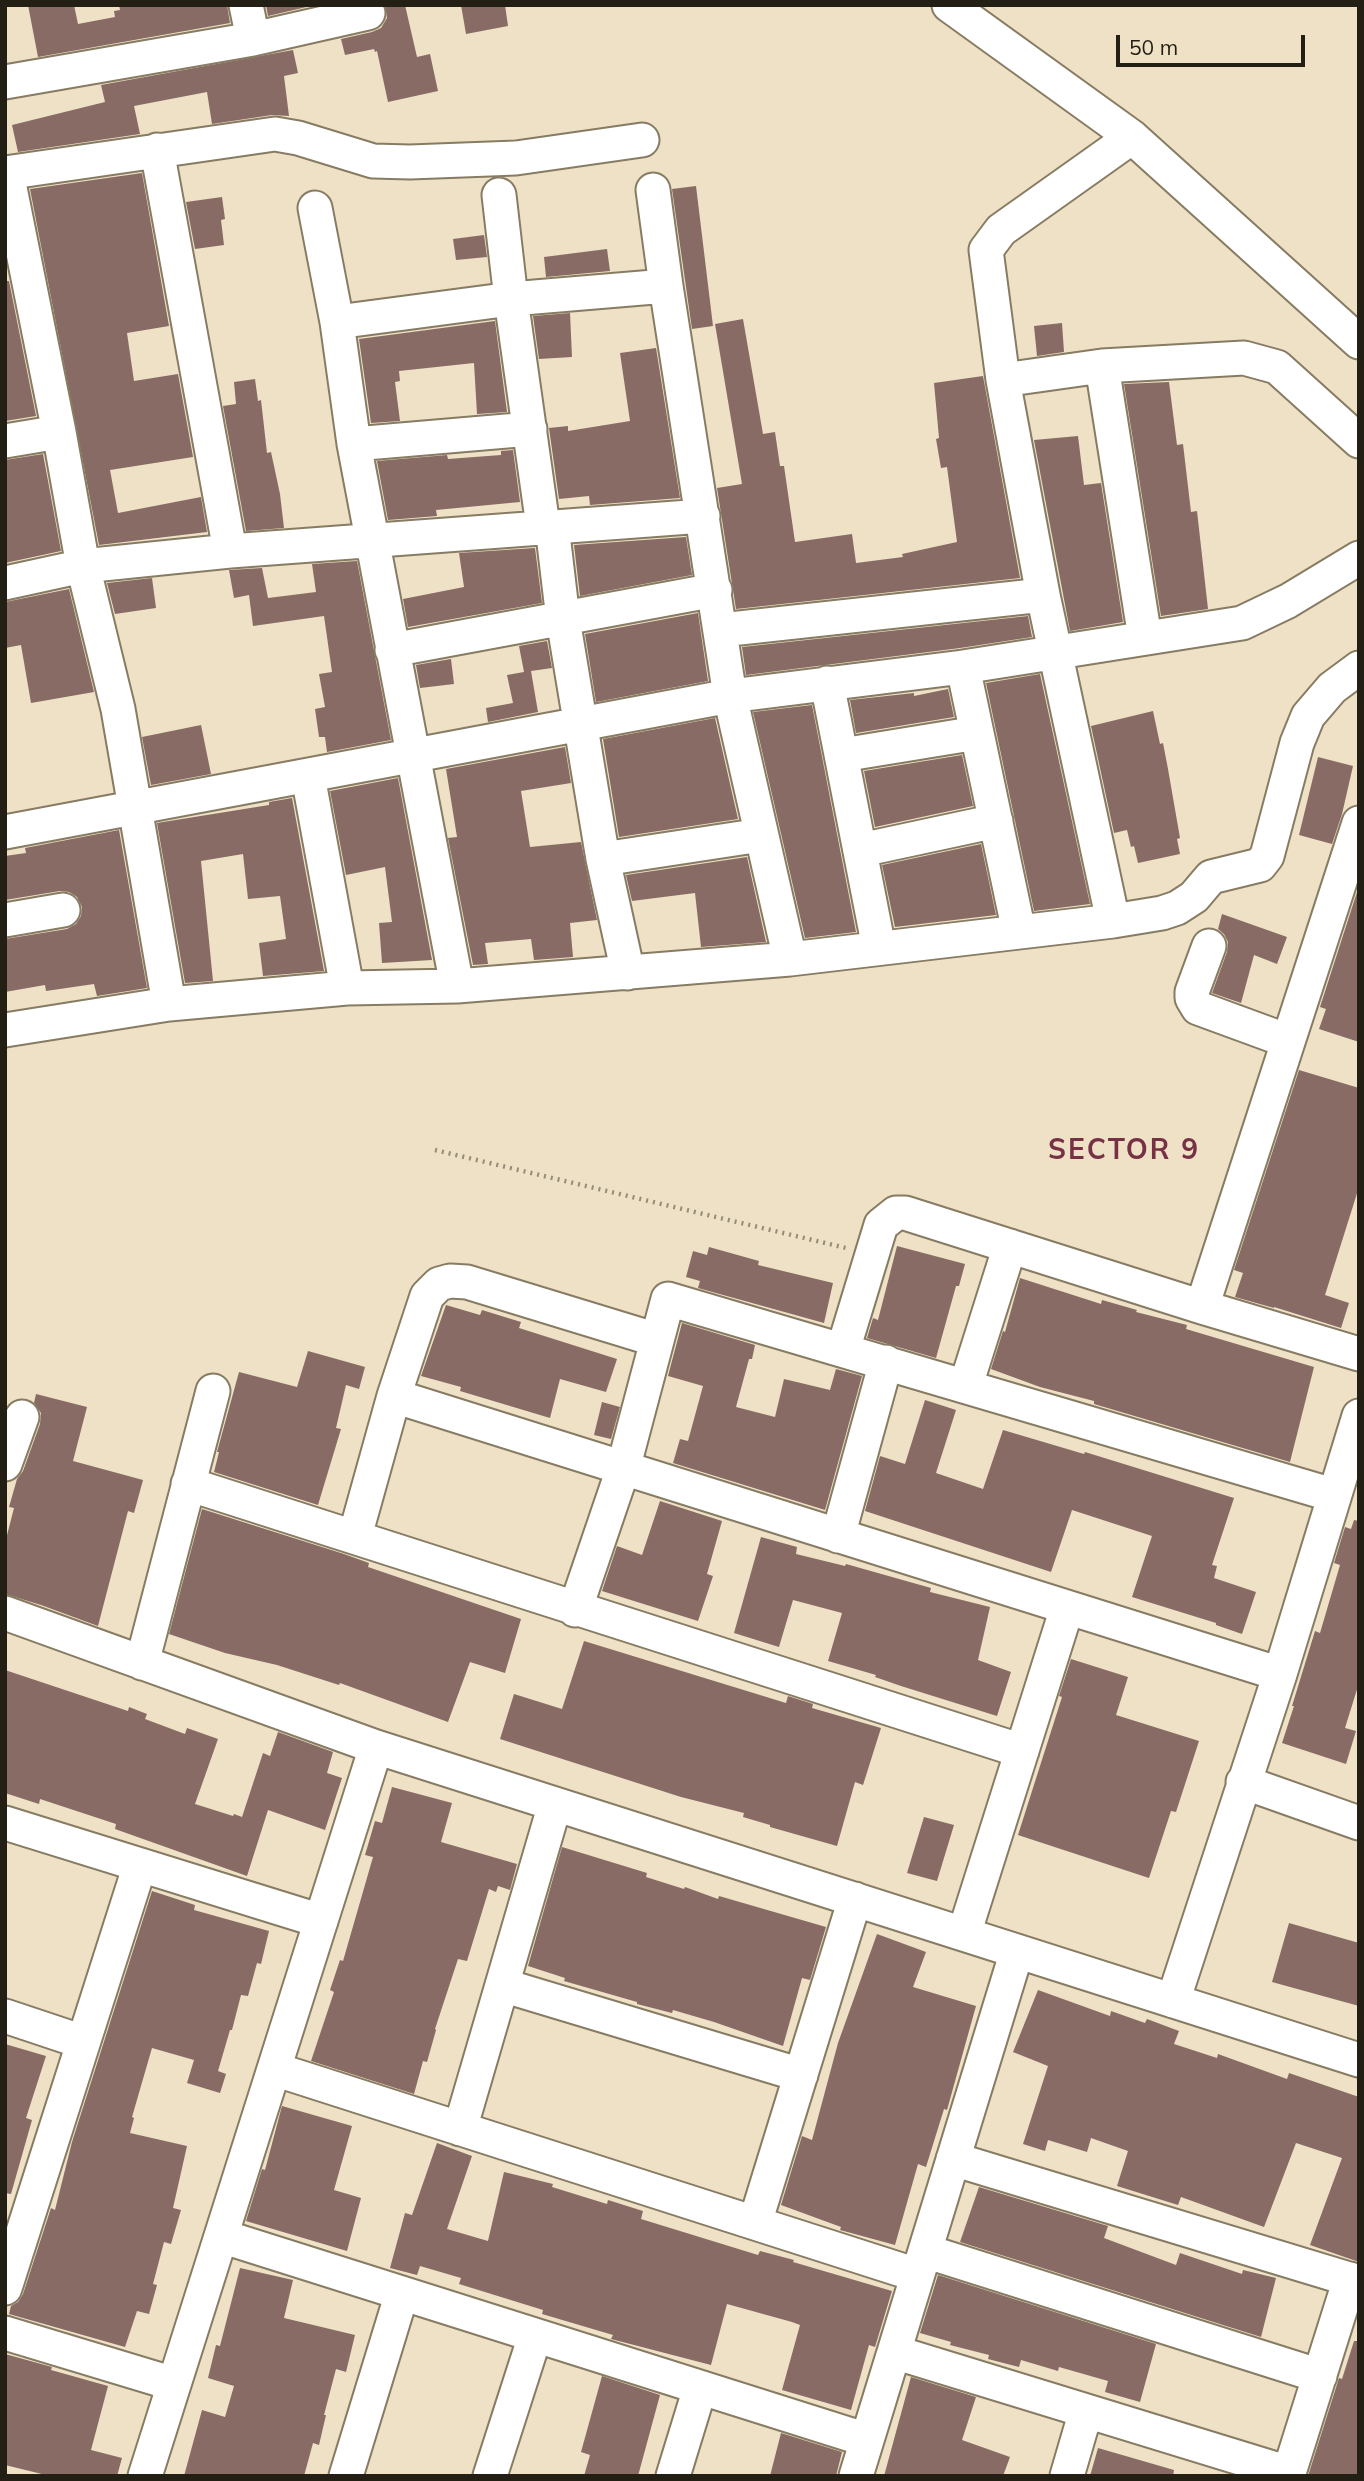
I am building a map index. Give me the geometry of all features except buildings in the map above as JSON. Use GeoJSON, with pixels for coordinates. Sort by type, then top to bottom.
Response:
{"type":"FeatureCollection","features":[{"type":"Feature","properties":{"kind":"street"},"geometry":{"type":"LineString","coordinates":[[246,5],[253,39]]}},
{"type":"Feature","properties":{"kind":"street"},"geometry":{"type":"LineString","coordinates":[[949,5],[1132,138],[1359,342]]}},
{"type":"Feature","properties":{"kind":"street"},"geometry":{"type":"LineString","coordinates":[[5,82],[253,39],[368,13]]}},
{"type":"Feature","properties":{"kind":"street"},"geometry":{"type":"LineString","coordinates":[[169,1004],[118,709],[83,566],[59,432],[6,173],[275,134],[373,160],[410,162],[516,158],[642,140]]}},
{"type":"Feature","properties":{"kind":"street"},"geometry":{"type":"LineString","coordinates":[[1113,921],[1043,596],[1003,380],[986,250],[1001,230],[1132,138]]}},
{"type":"Feature","properties":{"kind":"street"},"geometry":{"type":"LineString","coordinates":[[157,150],[230,551]]}},
{"type":"Feature","properties":{"kind":"street"},"geometry":{"type":"LineString","coordinates":[[653,190],[730,696],[790,960]]}},
{"type":"Feature","properties":{"kind":"street"},"geometry":{"type":"LineString","coordinates":[[499,195],[530,429],[603,859],[628,973]]}},
{"type":"Feature","properties":{"kind":"street"},"geometry":{"type":"LineString","coordinates":[[315,208],[337,322],[354,444],[457,986]]}},
{"type":"Feature","properties":{"kind":"street"},"geometry":{"type":"LineString","coordinates":[[337,322],[511,299],[666,286]]}},
{"type":"Feature","properties":{"kind":"street"},"geometry":{"type":"LineString","coordinates":[[1003,380],[1102,366],[1244,358],[1277,367],[1359,441]]}},
{"type":"Feature","properties":{"kind":"street"},"geometry":{"type":"LineString","coordinates":[[1102,366],[1145,638]]}},
{"type":"Feature","properties":{"kind":"street"},"geometry":{"type":"LineString","coordinates":[[354,444],[530,429]]}},
{"type":"Feature","properties":{"kind":"street"},"geometry":{"type":"LineString","coordinates":[[5,441],[59,432]]}},
{"type":"Feature","properties":{"kind":"street"},"geometry":{"type":"LineString","coordinates":[[5,583],[83,566],[230,551],[703,516]]}},
{"type":"Feature","properties":{"kind":"street"},"geometry":{"type":"LineString","coordinates":[[5,832],[730,696],[963,667],[1242,623],[1288,601],[1359,558]]}},
{"type":"Feature","properties":{"kind":"street"},"geometry":{"type":"LineString","coordinates":[[392,650],[715,590]]}},
{"type":"Feature","properties":{"kind":"street"},"geometry":{"type":"LineString","coordinates":[[721,630],[1043,596]]}},
{"type":"Feature","properties":{"kind":"street"},"geometry":{"type":"LineString","coordinates":[[963,667],[1019,932]]}},
{"type":"Feature","properties":{"kind":"street"},"geometry":{"type":"LineString","coordinates":[[5,1030],[169,1004],[347,988],[457,986],[790,960],[1162,913],[1195,897],[1212,877],[1259,864],[1267,856],[1297,743],[1308,716],[1332,688],[1359,668]]}},
{"type":"Feature","properties":{"kind":"street"},"geometry":{"type":"LineString","coordinates":[[827,682],[880,948]]}},
{"type":"Feature","properties":{"kind":"street"},"geometry":{"type":"LineString","coordinates":[[842,755],[977,733]]}},
{"type":"Feature","properties":{"kind":"street"},"geometry":{"type":"LineString","coordinates":[[308,776],[347,988]]}},
{"type":"Feature","properties":{"kind":"street"},"geometry":{"type":"LineString","coordinates":[[860,850],[996,821]]}},
{"type":"Feature","properties":{"kind":"street"},"geometry":{"type":"LineString","coordinates":[[1202,1307],[1359,823]]}},
{"type":"Feature","properties":{"kind":"street"},"geometry":{"type":"LineString","coordinates":[[603,859],[761,835]]}},
{"type":"Feature","properties":{"kind":"street"},"geometry":{"type":"LineString","coordinates":[[5,920],[64,910]]}},
{"type":"Feature","properties":{"kind":"street"},"geometry":{"type":"LineString","coordinates":[[1209,946],[1192,992],[1192,998],[1198,1008],[1288,1041]]}},
{"type":"Feature","properties":{"kind":"street"},"geometry":{"type":"LineString","coordinates":[[843,1350],[881,1225],[896,1213],[905,1213],[1359,1354]]}},
{"type":"Feature","properties":{"kind":"street"},"geometry":{"type":"LineString","coordinates":[[966,1385],[1010,1245]]}},
{"type":"Feature","properties":{"kind":"street"},"geometry":{"type":"LineString","coordinates":[[355,1536],[394,1396],[426,1296],[439,1284],[450,1281],[467,1282],[657,1340]]}},
{"type":"Feature","properties":{"kind":"street"},"geometry":{"type":"LineString","coordinates":[[575,1610],[623,1469],[668,1298],[1334,1495]]}},
{"type":"Feature","properties":{"kind":"street"},"geometry":{"type":"LineString","coordinates":[[838,1536],[886,1362]]}},
{"type":"Feature","properties":{"kind":"street"},"geometry":{"type":"LineString","coordinates":[[142,1663],[213,1391]]}},
{"type":"Feature","properties":{"kind":"street"},"geometry":{"type":"LineString","coordinates":[[394,1396],[1280,1674]]}},
{"type":"Feature","properties":{"kind":"street"},"geometry":{"type":"LineString","coordinates":[[1173,2001],[1280,1674],[1359,1416]]}},
{"type":"Feature","properties":{"kind":"street"},"geometry":{"type":"LineString","coordinates":[[5,1464],[22,1417]]}},
{"type":"Feature","properties":{"kind":"street"},"geometry":{"type":"LineString","coordinates":[[188,1484],[1022,1751]]}},
{"type":"Feature","properties":{"kind":"street"},"geometry":{"type":"LineString","coordinates":[[964,1934],[1067,1608]]}},
{"type":"Feature","properties":{"kind":"street"},"geometry":{"type":"LineString","coordinates":[[5,1613],[376,1747],[1359,2060]]}},
{"type":"Feature","properties":{"kind":"street"},"geometry":{"type":"LineString","coordinates":[[145,2476],[376,1747]]}},
{"type":"Feature","properties":{"kind":"street"},"geometry":{"type":"LineString","coordinates":[[1243,1783],[1359,1823]]}},
{"type":"Feature","properties":{"kind":"street"},"geometry":{"type":"LineString","coordinates":[[460,2129],[555,1804]]}},
{"type":"Feature","properties":{"kind":"street"},"geometry":{"type":"LineString","coordinates":[[5,1823],[321,1921]]}},
{"type":"Feature","properties":{"kind":"street"},"geometry":{"type":"LineString","coordinates":[[5,2288],[18,2202],[83,2042],[140,1865]]}},
{"type":"Feature","properties":{"kind":"street"},"geometry":{"type":"LineString","coordinates":[[755,2223],[855,1899]]}},
{"type":"Feature","properties":{"kind":"street"},"geometry":{"type":"LineString","coordinates":[[856,2476],[1017,1951]]}},
{"type":"Feature","properties":{"kind":"street"},"geometry":{"type":"LineString","coordinates":[[502,1985],[801,2075]]}},
{"type":"Feature","properties":{"kind":"street"},"geometry":{"type":"LineString","coordinates":[[5,2017],[83,2042]]}},
{"type":"Feature","properties":{"kind":"street"},"geometry":{"type":"LineString","coordinates":[[274,2069],[755,2223],[921,2263],[1320,2376]]}},
{"type":"Feature","properties":{"kind":"street"},"geometry":{"type":"LineString","coordinates":[[894,2352],[1289,2474],[1354,2280],[953,2159]]}},
{"type":"Feature","properties":{"kind":"street"},"geometry":{"type":"LineString","coordinates":[[221,2236],[867,2441]]}},
{"type":"Feature","properties":{"kind":"street"},"geometry":{"type":"LineString","coordinates":[[346,2476],[402,2294]]}},
{"type":"Feature","properties":{"kind":"street"},"geometry":{"type":"LineString","coordinates":[[5,2333],[174,2385]]}},
{"type":"Feature","properties":{"kind":"street"},"geometry":{"type":"LineString","coordinates":[[491,2476],[535,2336]]}},
{"type":"Feature","properties":{"kind":"street"},"geometry":{"type":"LineString","coordinates":[[673,2476],[700,2388]]}},
{"type":"Feature","properties":{"kind":"street"},"geometry":{"type":"LineString","coordinates":[[1067,2476],[1086,2411]]}},
{"type":"Feature","properties":{"kind":"path"},"geometry":{"type":"LineString","coordinates":[[435,1150],[872,1254]]}},
{"type":"Feature","properties":{"kind":"district","name":"SECTOR 9"},"geometry":{"type":"Point","coordinates":[1124,1151]}}]}
